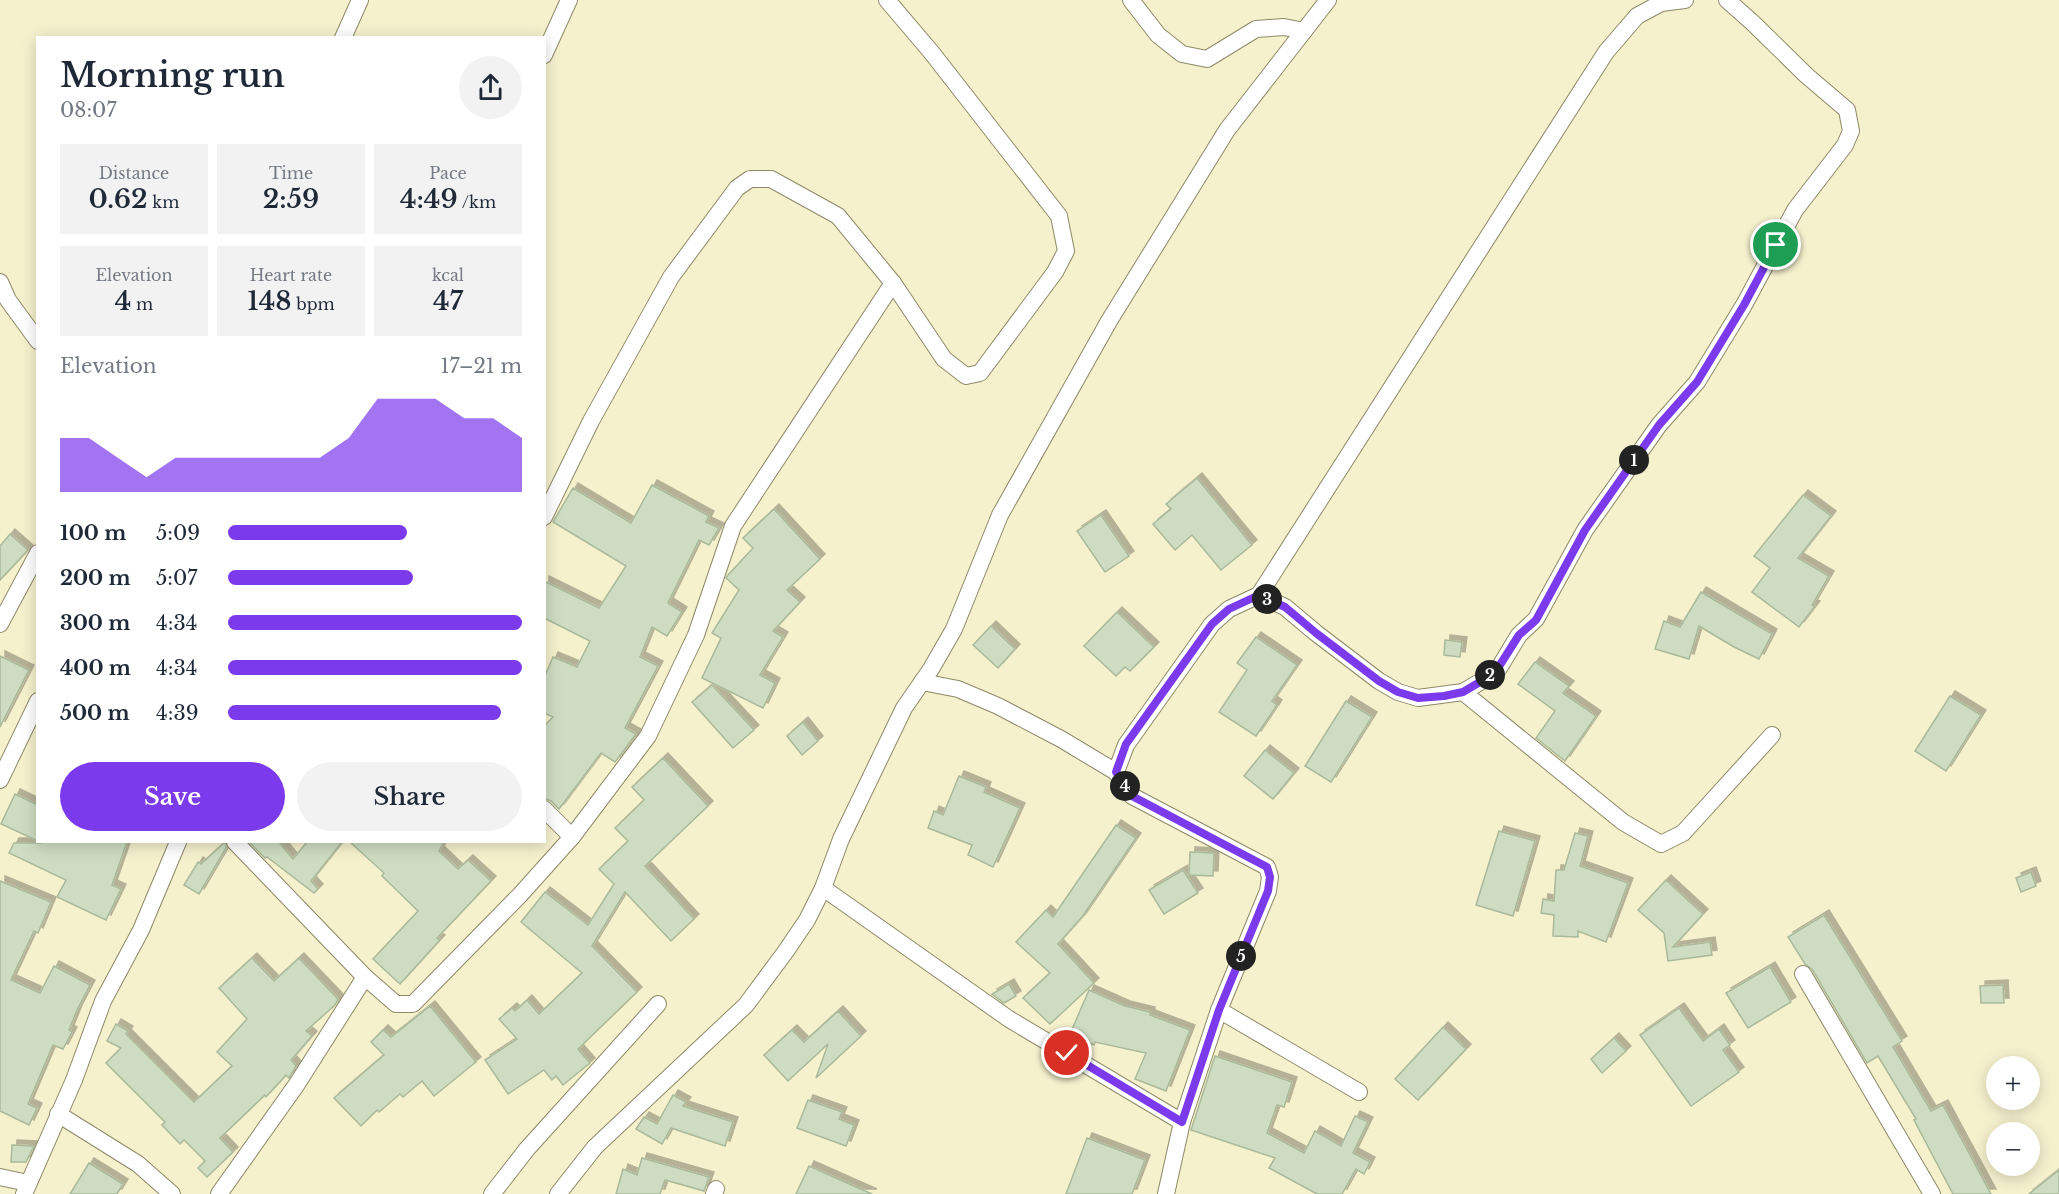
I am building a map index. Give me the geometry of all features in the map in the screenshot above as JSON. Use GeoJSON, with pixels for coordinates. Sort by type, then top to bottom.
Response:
{"type":"FeatureCollection","features":[{"type":"Feature","properties":{"kind":"street"},"geometry":{"type":"LineString","coordinates":[[344,36],[360,0]]}},
{"type":"Feature","properties":{"kind":"street"},"geometry":{"type":"LineString","coordinates":[[546,51],[569,0]]}},
{"type":"Feature","properties":{"kind":"street"},"geometry":{"type":"LineString","coordinates":[[546,513],[591,421],[671,278],[737,188],[750,178],[771,179],[838,216],[893,283],[944,359],[966,376],[980,373],[1055,272],[1066,250],[1059,216],[932,53],[887,0]]}},
{"type":"Feature","properties":{"kind":"street"},"geometry":{"type":"LineString","coordinates":[[1131,0],[1158,35],[1182,54],[1207,59],[1256,29],[1284,27],[1304,31]]}},
{"type":"Feature","properties":{"kind":"street"},"geometry":{"type":"LineString","coordinates":[[558,1194],[595,1147],[746,1005],[807,920],[823,888],[846,828],[904,708],[954,629],[1000,515],[1109,321],[1227,130],[1328,0]]}},
{"type":"Feature","properties":{"kind":"street"},"geometry":{"type":"LineString","coordinates":[[1116,772],[1126,744],[1212,624],[1229,609],[1259,595],[1606,52],[1637,16],[1661,3],[1685,0]]}},
{"type":"Feature","properties":{"kind":"street"},"geometry":{"type":"LineString","coordinates":[[1259,595],[1285,607],[1379,681],[1398,692],[1418,698],[1463,692],[1485,679],[1498,668],[1519,635],[1536,620],[1585,530],[1659,425],[1697,382],[1744,305],[1795,210],[1845,145],[1851,131],[1847,110],[1806,75],[1727,0]]}},
{"type":"Feature","properties":{"kind":"street"},"geometry":{"type":"LineString","coordinates":[[0,282],[4,302],[36,339]]}},
{"type":"Feature","properties":{"kind":"street"},"geometry":{"type":"LineString","coordinates":[[236,843],[365,977],[396,1004],[413,1004],[520,895],[572,837],[648,736],[696,635],[734,526],[893,283]]}},
{"type":"Feature","properties":{"kind":"street"},"geometry":{"type":"LineString","coordinates":[[0,624],[4,604],[36,556]]}},
{"type":"Feature","properties":{"kind":"street"},"geometry":{"type":"LineString","coordinates":[[921,682],[958,689],[998,706],[1061,739],[1116,772],[1132,796],[1267,867],[1270,877],[1268,891],[1219,1010],[1182,1122],[1166,1194]]}},
{"type":"Feature","properties":{"kind":"street"},"geometry":{"type":"LineString","coordinates":[[1463,692],[1623,822],[1661,844],[1683,833],[1772,735]]}},
{"type":"Feature","properties":{"kind":"street"},"geometry":{"type":"LineString","coordinates":[[0,780],[36,705]]}},
{"type":"Feature","properties":{"kind":"street"},"geometry":{"type":"LineString","coordinates":[[546,811],[572,837]]}},
{"type":"Feature","properties":{"kind":"street"},"geometry":{"type":"LineString","coordinates":[[0,1177],[26,1188],[74,1080],[102,1001],[141,930],[178,843]]}},
{"type":"Feature","properties":{"kind":"street"},"geometry":{"type":"LineString","coordinates":[[823,888],[1009,1019],[1182,1122]]}},
{"type":"Feature","properties":{"kind":"street"},"geometry":{"type":"LineString","coordinates":[[1803,974],[1932,1194]]}},
{"type":"Feature","properties":{"kind":"street"},"geometry":{"type":"LineString","coordinates":[[219,1194],[297,1084],[365,977]]}},
{"type":"Feature","properties":{"kind":"street"},"geometry":{"type":"LineString","coordinates":[[492,1194],[527,1149],[658,1004]]}},
{"type":"Feature","properties":{"kind":"street"},"geometry":{"type":"LineString","coordinates":[[1219,1010],[1359,1092]]}},
{"type":"Feature","properties":{"kind":"street"},"geometry":{"type":"LineString","coordinates":[[58,1114],[138,1164],[172,1194]]}},
{"type":"Feature","properties":{"kind":"building"},"geometry":{"type":"Polygon","coordinates":[[[1197,478],[1252,545],[1221,570],[1192,535],[1175,550],[1153,524],[1171,509],[1166,504],[1197,478]]]}},
{"type":"Feature","properties":{"kind":"building"},"geometry":{"type":"Polygon","coordinates":[[[652,485],[709,516],[706,522],[719,528],[709,545],[699,540],[668,603],[682,612],[667,636],[652,627],[640,657],[658,666],[625,728],[636,734],[615,762],[601,753],[559,809],[546,799],[546,724],[553,717],[546,714],[546,673],[553,657],[577,667],[590,641],[546,619],[546,582],[599,608],[626,566],[553,522],[573,488],[631,523],[652,485]]]}},
{"type":"Feature","properties":{"kind":"building"},"geometry":{"type":"Polygon","coordinates":[[[1803,495],[1831,516],[1798,558],[1829,576],[1812,605],[1815,606],[1799,627],[1752,592],[1770,568],[1754,556],[1803,495]]]}},
{"type":"Feature","properties":{"kind":"building"},"geometry":{"type":"Polygon","coordinates":[[[774,509],[820,559],[787,590],[800,602],[773,631],[783,637],[760,675],[775,683],[763,708],[702,678],[721,638],[712,633],[739,590],[726,578],[753,548],[743,538],[774,509]]]}},
{"type":"Feature","properties":{"kind":"building"},"geometry":{"type":"Polygon","coordinates":[[[1101,515],[1129,556],[1105,572],[1077,531],[1101,515]]]}},
{"type":"Feature","properties":{"kind":"building"},"geometry":{"type":"Polygon","coordinates":[[[10,534],[28,550],[0,580],[0,546],[10,534]]]}},
{"type":"Feature","properties":{"kind":"building"},"geometry":{"type":"Polygon","coordinates":[[[1701,592],[1772,634],[1759,659],[1699,626],[1689,659],[1655,649],[1664,621],[1680,627],[1701,592]]]}},
{"type":"Feature","properties":{"kind":"building"},"geometry":{"type":"Polygon","coordinates":[[[1117,612],[1154,647],[1130,671],[1125,667],[1116,676],[1084,646],[1117,612]]]}},
{"type":"Feature","properties":{"kind":"building"},"geometry":{"type":"Polygon","coordinates":[[[991,626],[1015,649],[998,668],[973,645],[991,626]]]}},
{"type":"Feature","properties":{"kind":"building"},"geometry":{"type":"Polygon","coordinates":[[[1256,637],[1297,665],[1272,701],[1277,705],[1256,736],[1219,712],[1247,670],[1237,663],[1256,637]]]}},
{"type":"Feature","properties":{"kind":"building"},"geometry":{"type":"Polygon","coordinates":[[[1445,640],[1462,642],[1460,657],[1444,655],[1445,640]]]}},
{"type":"Feature","properties":{"kind":"building"},"geometry":{"type":"Polygon","coordinates":[[[0,656],[29,670],[0,727],[0,656]]]}},
{"type":"Feature","properties":{"kind":"building"},"geometry":{"type":"Polygon","coordinates":[[[1535,662],[1569,686],[1563,693],[1596,716],[1565,761],[1536,738],[1555,711],[1518,684],[1535,662]]]}},
{"type":"Feature","properties":{"kind":"building"},"geometry":{"type":"Polygon","coordinates":[[[712,685],[754,730],[733,748],[692,702],[712,685]]]}},
{"type":"Feature","properties":{"kind":"building"},"geometry":{"type":"Polygon","coordinates":[[[1950,696],[1981,715],[1946,771],[1915,751],[1950,696]]]}},
{"type":"Feature","properties":{"kind":"building"},"geometry":{"type":"Polygon","coordinates":[[[1346,701],[1372,717],[1331,782],[1305,766],[1346,701]]]}},
{"type":"Feature","properties":{"kind":"building"},"geometry":{"type":"Polygon","coordinates":[[[803,722],[818,741],[802,755],[787,736],[803,722]]]}},
{"type":"Feature","properties":{"kind":"building"},"geometry":{"type":"Polygon","coordinates":[[[1265,750],[1294,773],[1273,799],[1244,776],[1265,750]]]}},
{"type":"Feature","properties":{"kind":"building"},"geometry":{"type":"Polygon","coordinates":[[[663,758],[708,806],[645,866],[694,919],[671,941],[625,892],[592,946],[637,992],[578,1049],[590,1063],[563,1085],[556,1076],[552,1080],[544,1070],[508,1094],[485,1060],[517,1039],[499,1019],[512,1008],[515,1011],[527,1000],[539,1014],[582,973],[521,922],[545,892],[588,925],[614,884],[599,869],[628,841],[615,828],[644,800],[632,787],[663,758]]]}},
{"type":"Feature","properties":{"kind":"building"},"geometry":{"type":"Polygon","coordinates":[[[959,776],[986,787],[984,792],[1020,808],[993,867],[968,855],[972,845],[928,828],[934,811],[943,815],[959,776]]]}},
{"type":"Feature","properties":{"kind":"building"},"geometry":{"type":"Polygon","coordinates":[[[15,794],[36,804],[36,840],[1,824],[15,794]]]}},
{"type":"Feature","properties":{"kind":"building"},"geometry":{"type":"Polygon","coordinates":[[[1116,825],[1136,838],[1082,917],[1058,944],[1094,983],[1050,1024],[1023,998],[1050,973],[1016,942],[1046,910],[1053,917],[1116,825]]]}},
{"type":"Feature","properties":{"kind":"building"},"geometry":{"type":"Polygon","coordinates":[[[1499,831],[1535,841],[1513,916],[1476,905],[1499,831]]]}},
{"type":"Feature","properties":{"kind":"building"},"geometry":{"type":"Polygon","coordinates":[[[1575,833],[1588,836],[1580,866],[1628,883],[1606,942],[1578,931],[1578,937],[1553,936],[1554,915],[1541,913],[1543,899],[1554,901],[1556,870],[1564,870],[1575,833]]]}},
{"type":"Feature","properties":{"kind":"building"},"geometry":{"type":"Polygon","coordinates":[[[14,843],[127,843],[112,885],[121,889],[106,920],[57,897],[66,880],[9,853],[14,843]]]}},
{"type":"Feature","properties":{"kind":"building"},"geometry":{"type":"Polygon","coordinates":[[[225,843],[226,848],[199,894],[184,885],[198,862],[201,864],[225,843]]]}},
{"type":"Feature","properties":{"kind":"building"},"geometry":{"type":"Polygon","coordinates":[[[250,843],[280,843],[293,859],[306,843],[341,843],[311,881],[318,889],[314,893],[267,857],[265,858],[250,843]]]}},
{"type":"Feature","properties":{"kind":"building"},"geometry":{"type":"Polygon","coordinates":[[[351,843],[443,843],[439,851],[458,869],[468,860],[491,881],[437,938],[440,940],[400,984],[373,959],[418,911],[382,876],[384,873],[351,843]]]}},
{"type":"Feature","properties":{"kind":"building"},"geometry":{"type":"Polygon","coordinates":[[[1190,852],[1214,853],[1213,876],[1189,875],[1190,852]]]}},
{"type":"Feature","properties":{"kind":"building"},"geometry":{"type":"Polygon","coordinates":[[[1183,870],[1198,893],[1164,914],[1149,890],[1183,870]]]}},
{"type":"Feature","properties":{"kind":"building"},"geometry":{"type":"Polygon","coordinates":[[[2031,872],[2036,886],[2021,892],[2016,878],[2031,872]]]}},
{"type":"Feature","properties":{"kind":"building"},"geometry":{"type":"Polygon","coordinates":[[[1666,880],[1703,914],[1673,947],[1710,942],[1712,955],[1668,961],[1664,933],[1638,910],[1666,880]]]}},
{"type":"Feature","properties":{"kind":"building"},"geometry":{"type":"Polygon","coordinates":[[[0,881],[51,902],[38,933],[34,931],[11,980],[40,993],[54,966],[90,985],[77,1010],[69,1030],[72,1032],[63,1049],[53,1045],[28,1104],[37,1108],[29,1125],[0,1111],[0,881]]]}},
{"type":"Feature","properties":{"kind":"building"},"geometry":{"type":"Polygon","coordinates":[[[1824,915],[1902,1041],[1893,1047],[1931,1111],[1943,1105],[1991,1194],[1953,1194],[1914,1120],[1916,1119],[1878,1056],[1867,1063],[1812,969],[1805,964],[1788,937],[1824,915]]]}},
{"type":"Feature","properties":{"kind":"building"},"geometry":{"type":"Polygon","coordinates":[[[252,958],[274,981],[299,958],[338,999],[335,1005],[306,1031],[312,1036],[291,1060],[296,1066],[289,1078],[286,1075],[266,1097],[265,1095],[220,1138],[233,1152],[207,1177],[198,1168],[205,1161],[184,1140],[180,1144],[162,1125],[165,1122],[106,1063],[121,1048],[107,1041],[116,1024],[128,1031],[126,1034],[194,1102],[232,1066],[217,1052],[247,1019],[219,988],[252,958]]]}},
{"type":"Feature","properties":{"kind":"building"},"geometry":{"type":"Polygon","coordinates":[[[1770,967],[1791,1002],[1748,1028],[1726,993],[1770,967]]]}},
{"type":"Feature","properties":{"kind":"building"},"geometry":{"type":"Polygon","coordinates":[[[1009,984],[1016,996],[1004,1003],[992,994],[1009,984]]]}},
{"type":"Feature","properties":{"kind":"building"},"geometry":{"type":"Polygon","coordinates":[[[2003,985],[2004,1003],[1981,1003],[1980,986],[2003,985]]]}},
{"type":"Feature","properties":{"kind":"building"},"geometry":{"type":"Polygon","coordinates":[[[1089,990],[1125,1006],[1150,1012],[1150,1015],[1190,1030],[1166,1091],[1135,1079],[1146,1053],[1095,1042],[1094,1045],[1070,1034],[1089,990]]]}},
{"type":"Feature","properties":{"kind":"building"},"geometry":{"type":"Polygon","coordinates":[[[430,1006],[476,1062],[434,1096],[422,1081],[403,1097],[400,1094],[379,1112],[377,1110],[361,1126],[334,1098],[384,1055],[371,1042],[383,1030],[391,1037],[430,1006]]]}},
{"type":"Feature","properties":{"kind":"building"},"geometry":{"type":"Polygon","coordinates":[[[1679,1008],[1703,1041],[1719,1029],[1730,1045],[1723,1050],[1739,1072],[1691,1106],[1640,1035],[1679,1008]]]}},
{"type":"Feature","properties":{"kind":"building"},"geometry":{"type":"Polygon","coordinates":[[[838,1011],[861,1036],[816,1078],[828,1044],[788,1081],[764,1055],[792,1030],[804,1042],[838,1011]]]}},
{"type":"Feature","properties":{"kind":"building"},"geometry":{"type":"Polygon","coordinates":[[[1443,1027],[1466,1049],[1418,1100],[1395,1079],[1443,1027]]]}},
{"type":"Feature","properties":{"kind":"building"},"geometry":{"type":"Polygon","coordinates":[[[1614,1038],[1626,1051],[1602,1073],[1591,1059],[1614,1038]]]}},
{"type":"Feature","properties":{"kind":"building"},"geometry":{"type":"Polygon","coordinates":[[[1215,1056],[1292,1082],[1284,1107],[1277,1105],[1267,1133],[1304,1153],[1315,1131],[1341,1146],[1355,1116],[1368,1122],[1353,1153],[1370,1162],[1364,1174],[1356,1169],[1342,1194],[1317,1194],[1269,1168],[1275,1158],[1191,1130],[1215,1056]]]}},
{"type":"Feature","properties":{"kind":"building"},"geometry":{"type":"Polygon","coordinates":[[[673,1095],[686,1102],[683,1106],[733,1122],[725,1146],[671,1128],[662,1144],[636,1129],[644,1117],[657,1124],[673,1095]]]}},
{"type":"Feature","properties":{"kind":"building"},"geometry":{"type":"Polygon","coordinates":[[[808,1100],[842,1112],[839,1119],[854,1125],[846,1146],[797,1128],[808,1100]]]}},
{"type":"Feature","properties":{"kind":"building"},"geometry":{"type":"Polygon","coordinates":[[[1087,1138],[1145,1160],[1132,1194],[1066,1194],[1087,1138]]]}},
{"type":"Feature","properties":{"kind":"building"},"geometry":{"type":"Polygon","coordinates":[[[12,1145],[34,1146],[26,1162],[11,1162],[12,1145]]]}},
{"type":"Feature","properties":{"kind":"building"},"geometry":{"type":"Polygon","coordinates":[[[642,1158],[709,1177],[704,1191],[665,1180],[660,1194],[616,1194],[623,1169],[637,1175],[642,1158]]]}},
{"type":"Feature","properties":{"kind":"building"},"geometry":{"type":"Polygon","coordinates":[[[89,1163],[123,1184],[117,1194],[70,1194],[89,1163]]]}},
{"type":"Feature","properties":{"kind":"building"},"geometry":{"type":"Polygon","coordinates":[[[809,1166],[872,1194],[796,1194],[809,1166]]]}},
{"type":"Feature","properties":{"kind":"building"},"geometry":{"type":"Polygon","coordinates":[[[2059,1170],[2059,1194],[2029,1194],[2059,1170]]]}},
{"type":"Feature","properties":{"kind":"route"},"geometry":{"type":"LineString","coordinates":[[1067,1053],[1182,1122],[1219,1010],[1268,891],[1270,877],[1267,867],[1132,796],[1116,772],[1126,744],[1212,624],[1229,609],[1259,595],[1285,607],[1379,681],[1398,692],[1418,698],[1444,696],[1463,692],[1485,679],[1498,668],[1519,635],[1536,620],[1585,530],[1659,425],[1697,382],[1744,305],[1776,245]]}}]}
